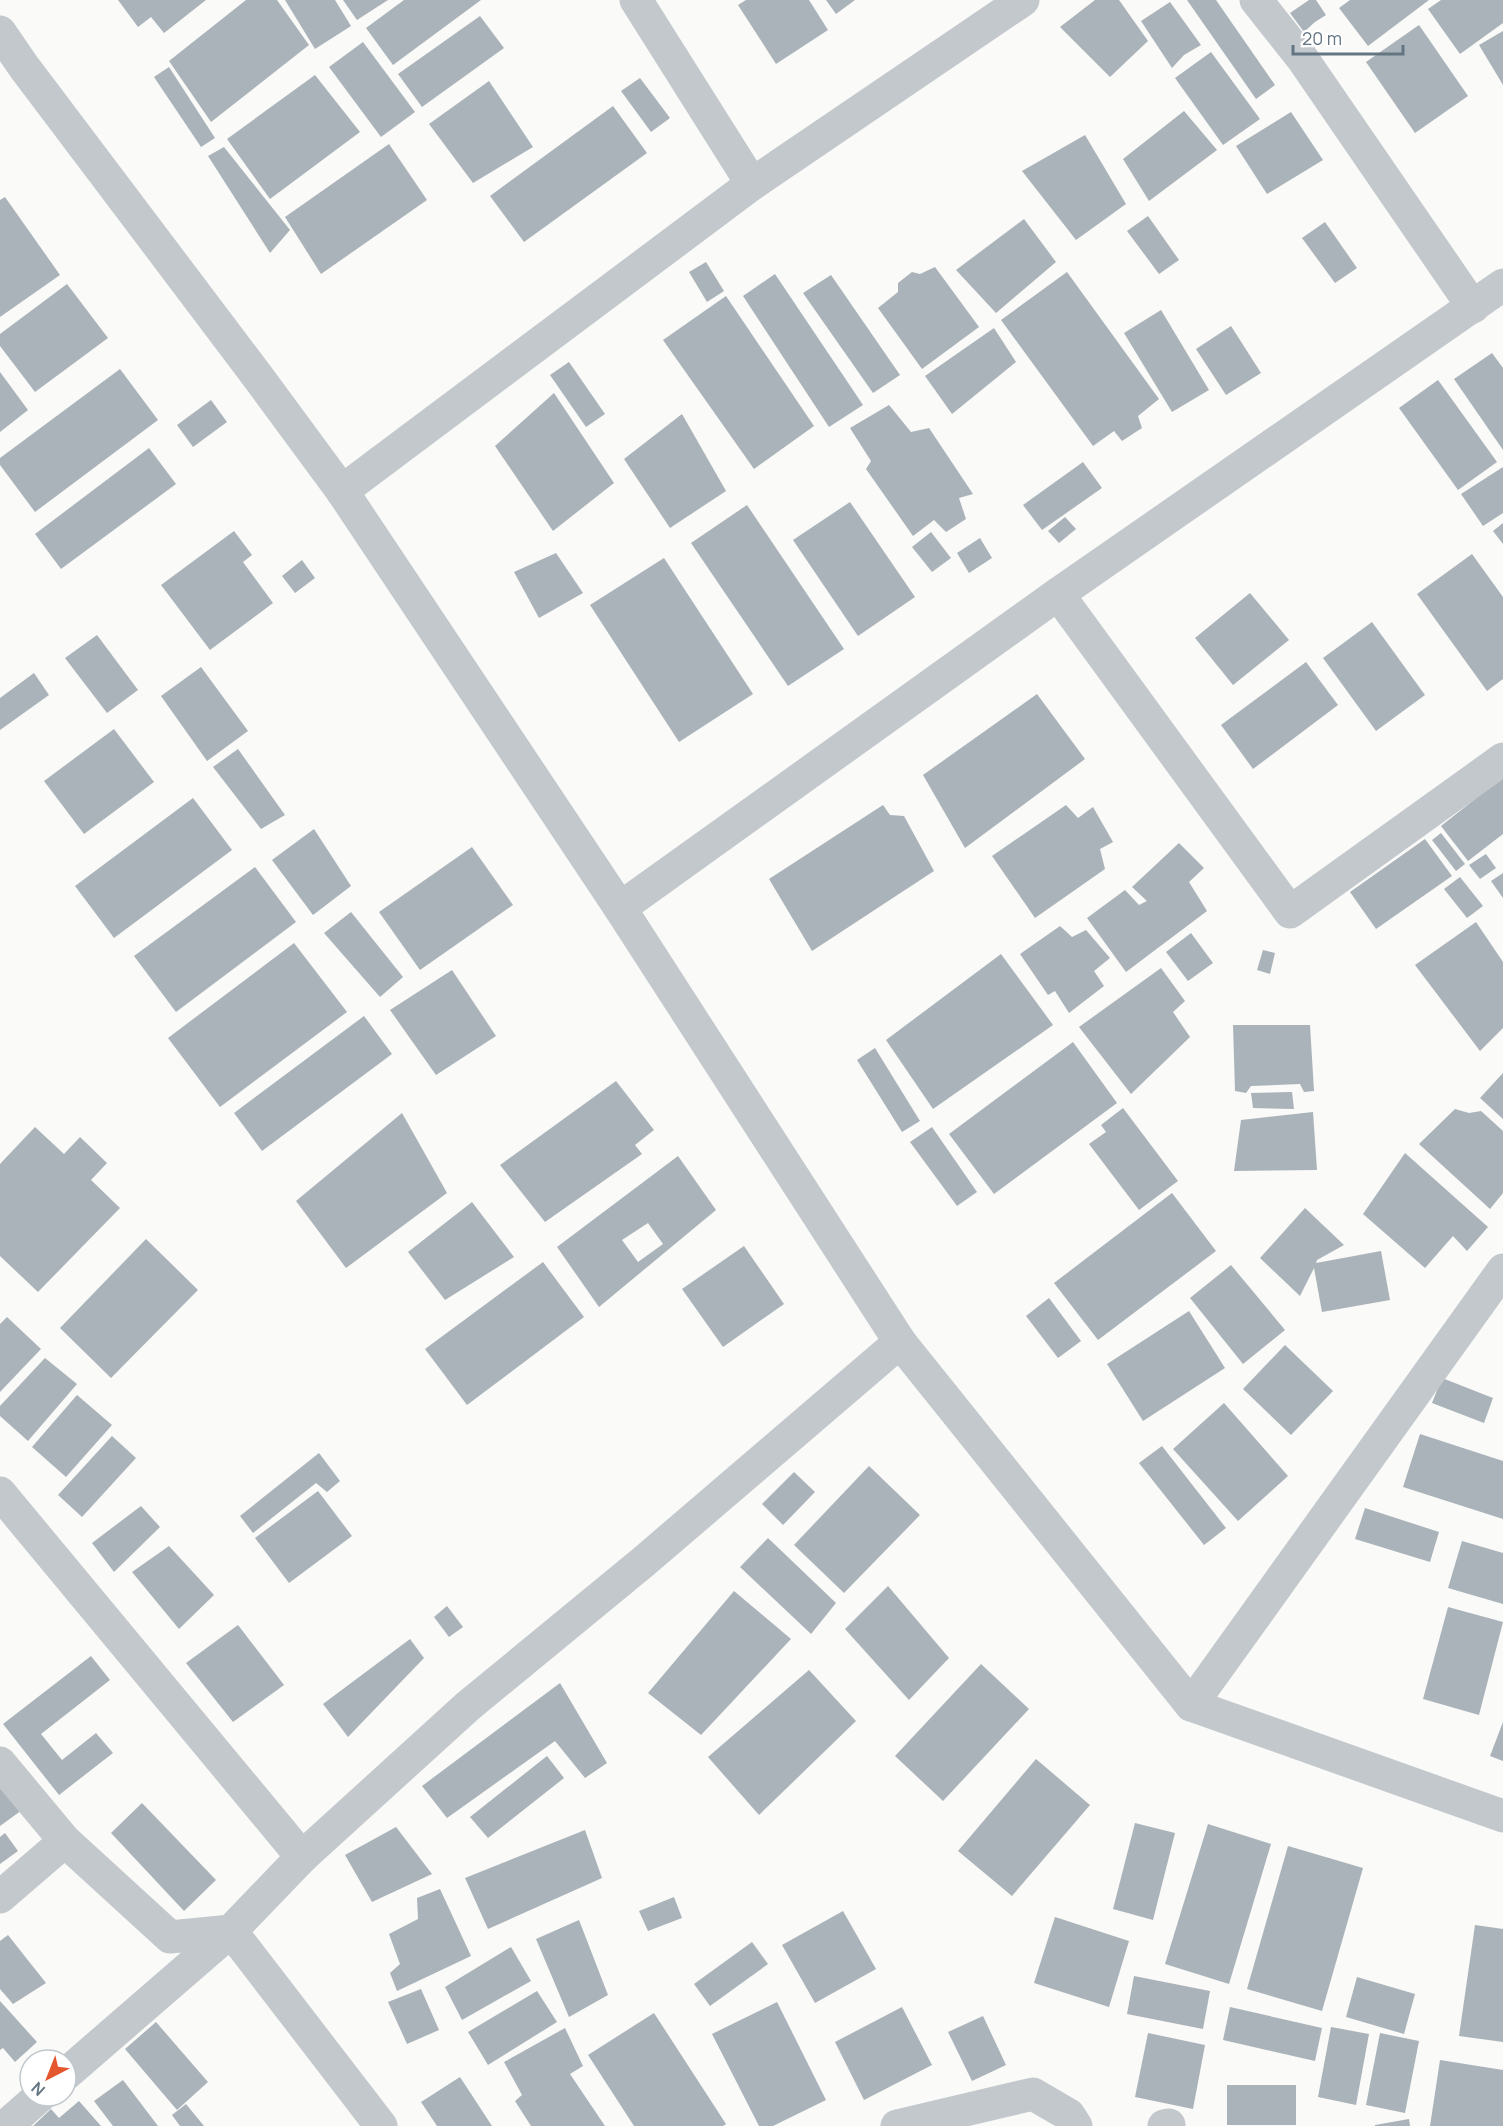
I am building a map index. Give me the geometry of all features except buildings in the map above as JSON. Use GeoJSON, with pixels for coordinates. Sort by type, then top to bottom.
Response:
{"type":"FeatureCollection","features":[{"type":"Feature","properties":{"kind":"street"},"geometry":{"type":"LineString","coordinates":[[636,0],[752,184]]}},
{"type":"Feature","properties":{"kind":"street"},"geometry":{"type":"LineString","coordinates":[[342,491],[752,184],[1023,0]]}},
{"type":"Feature","properties":{"kind":"street"},"geometry":{"type":"LineString","coordinates":[[1256,0],[1302,58],[1473,307]]}},
{"type":"Feature","properties":{"kind":"street"},"geometry":{"type":"LineString","coordinates":[[0,32],[342,491],[620,908],[900,1342],[1191,1705],[1503,1816]]}},
{"type":"Feature","properties":{"kind":"street"},"geometry":{"type":"LineString","coordinates":[[620,908],[1058,594],[1503,285]]}},
{"type":"Feature","properties":{"kind":"street"},"geometry":{"type":"LineString","coordinates":[[1058,594],[1290,912],[1503,759]]}},
{"type":"Feature","properties":{"kind":"street"},"geometry":{"type":"LineString","coordinates":[[1191,1705],[1497,1286]]}},
{"type":"Feature","properties":{"kind":"street"},"geometry":{"type":"LineString","coordinates":[[78,2064],[231,1931],[302,1857],[468,1706],[642,1563],[900,1342]]}},
{"type":"Feature","properties":{"kind":"street"},"geometry":{"type":"LineString","coordinates":[[0,1493],[302,1857]]}},
{"type":"Feature","properties":{"kind":"street"},"geometry":{"type":"LineString","coordinates":[[0,1763],[65,1841],[170,1937],[231,1931]]}},
{"type":"Feature","properties":{"kind":"street"},"geometry":{"type":"LineString","coordinates":[[0,1897],[65,1841]]}},
{"type":"Feature","properties":{"kind":"street"},"geometry":{"type":"LineString","coordinates":[[231,1931],[381,2126]]}},
{"type":"Feature","properties":{"kind":"street"},"geometry":{"type":"LineString","coordinates":[[897,2126],[1033,2094],[1069,2115],[1076,2126]]}},
{"type":"Feature","properties":{"kind":"street"},"geometry":{"type":"LineString","coordinates":[[6,2126],[26,2108]]}}]}
